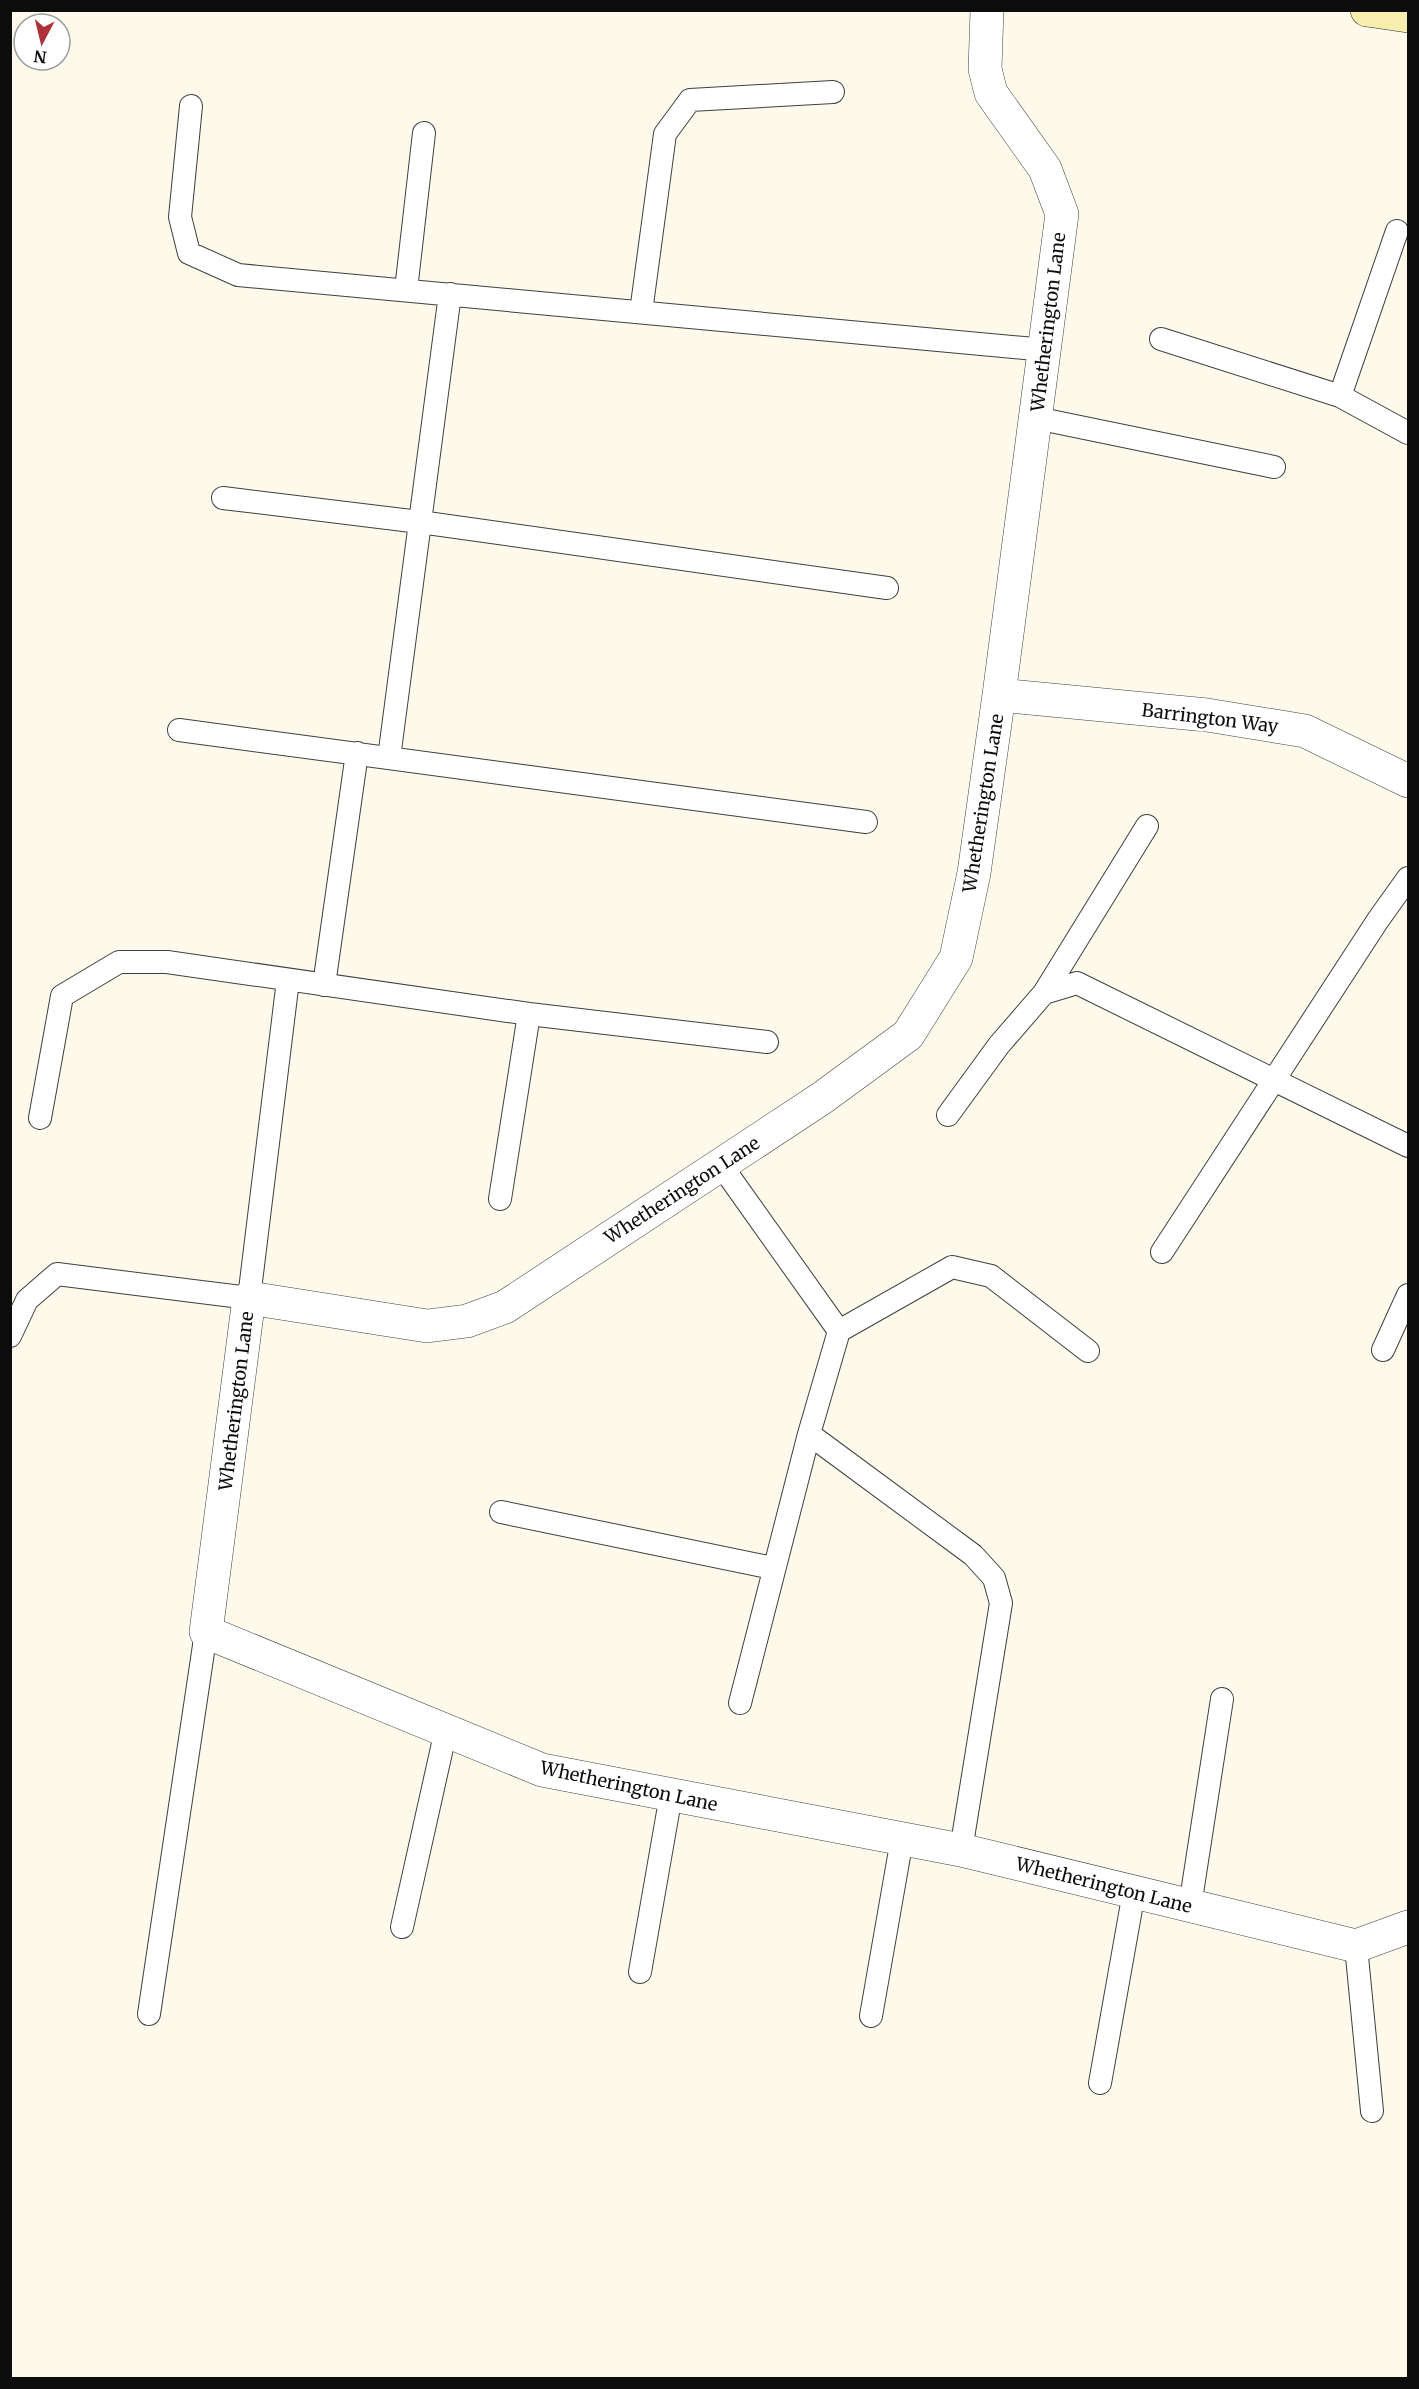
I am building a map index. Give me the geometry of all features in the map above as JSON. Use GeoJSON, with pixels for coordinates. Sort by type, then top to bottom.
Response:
{"type":"FeatureCollection","features":[{"type":"Feature","properties":{"kind":"street","name":"Whetherington Lane"},"geometry":{"type":"LineString","coordinates":[[987,10],[985,69],[991,93],[1045,169],[1062,214],[974,873],[956,958],[908,1035],[822,1098],[505,1307],[466,1321],[427,1326],[249,1298],[206,1632],[542,1770],[961,1850],[1356,1946]]}},
{"type":"Feature","properties":{"kind":"street"},"geometry":{"type":"LineString","coordinates":[[1367,10],[1408,16]]}},
{"type":"Feature","properties":{"kind":"street","name":"Barrington Way"},"geometry":{"type":"LineString","coordinates":[[999,695],[1207,715],[1305,730],[1408,781]]}},
{"type":"Feature","properties":{"kind":"street"},"geometry":{"type":"LineString","coordinates":[[1356,1946],[1408,1927]]}},
{"type":"Feature","properties":{"kind":"lane"},"geometry":{"type":"LineString","coordinates":[[641,312],[665,134],[690,100],[833,92]]}},
{"type":"Feature","properties":{"kind":"lane"},"geometry":{"type":"LineString","coordinates":[[191,106],[180,217],[189,253],[238,275],[1045,350]]}},
{"type":"Feature","properties":{"kind":"lane"},"geometry":{"type":"LineString","coordinates":[[406,290],[424,133]]}},
{"type":"Feature","properties":{"kind":"lane"},"geometry":{"type":"LineString","coordinates":[[1341,396],[1397,231]]}},
{"type":"Feature","properties":{"kind":"lane"},"geometry":{"type":"LineString","coordinates":[[388,758],[450,294]]}},
{"type":"Feature","properties":{"kind":"lane"},"geometry":{"type":"LineString","coordinates":[[1161,339],[1341,396],[1408,434]]}},
{"type":"Feature","properties":{"kind":"lane"},"geometry":{"type":"LineString","coordinates":[[1036,418],[1274,467]]}},
{"type":"Feature","properties":{"kind":"lane"},"geometry":{"type":"LineString","coordinates":[[223,498],[420,522],[887,588]]}},
{"type":"Feature","properties":{"kind":"lane"},"geometry":{"type":"LineString","coordinates":[[179,730],[866,822]]}},
{"type":"Feature","properties":{"kind":"lane"},"geometry":{"type":"LineString","coordinates":[[324,985],[357,753]]}},
{"type":"Feature","properties":{"kind":"lane"},"geometry":{"type":"LineString","coordinates":[[948,1114],[999,1045],[1044,993],[1147,826]]}},
{"type":"Feature","properties":{"kind":"lane"},"geometry":{"type":"LineString","coordinates":[[1162,1252],[1378,920],[1408,878]]}},
{"type":"Feature","properties":{"kind":"lane"},"geometry":{"type":"LineString","coordinates":[[40,1118],[62,996],[119,962],[167,962],[529,1014],[767,1042]]}},
{"type":"Feature","properties":{"kind":"lane"},"geometry":{"type":"LineString","coordinates":[[10,1336],[27,1300],[57,1274],[249,1298],[288,980]]}},
{"type":"Feature","properties":{"kind":"lane"},"geometry":{"type":"LineString","coordinates":[[1044,993],[1077,983],[1273,1082],[1408,1146]]}},
{"type":"Feature","properties":{"kind":"lane"},"geometry":{"type":"LineString","coordinates":[[500,1199],[529,1014]]}},
{"type":"Feature","properties":{"kind":"lane"},"geometry":{"type":"LineString","coordinates":[[721,1165],[839,1331]]}},
{"type":"Feature","properties":{"kind":"lane"},"geometry":{"type":"LineString","coordinates":[[740,1703],[773,1568],[839,1331],[951,1267],[991,1276],[1088,1351]]}},
{"type":"Feature","properties":{"kind":"lane"},"geometry":{"type":"LineString","coordinates":[[1383,1350],[1408,1295]]}},
{"type":"Feature","properties":{"kind":"lane"},"geometry":{"type":"LineString","coordinates":[[809,1434],[973,1555],[994,1578],[1001,1603],[961,1850]]}},
{"type":"Feature","properties":{"kind":"lane"},"geometry":{"type":"LineString","coordinates":[[501,1512],[773,1568]]}},
{"type":"Feature","properties":{"kind":"lane"},"geometry":{"type":"LineString","coordinates":[[149,2014],[206,1632]]}},
{"type":"Feature","properties":{"kind":"lane"},"geometry":{"type":"LineString","coordinates":[[1190,1906],[1222,1699]]}},
{"type":"Feature","properties":{"kind":"lane"},"geometry":{"type":"LineString","coordinates":[[402,1927],[446,1730]]}},
{"type":"Feature","properties":{"kind":"lane"},"geometry":{"type":"LineString","coordinates":[[640,1972],[671,1795]]}},
{"type":"Feature","properties":{"kind":"lane"},"geometry":{"type":"LineString","coordinates":[[871,2016],[902,1839]]}},
{"type":"Feature","properties":{"kind":"lane"},"geometry":{"type":"LineString","coordinates":[[1100,2083],[1134,1892]]}},
{"type":"Feature","properties":{"kind":"lane"},"geometry":{"type":"LineString","coordinates":[[1356,1946],[1372,2111]]}}]}
